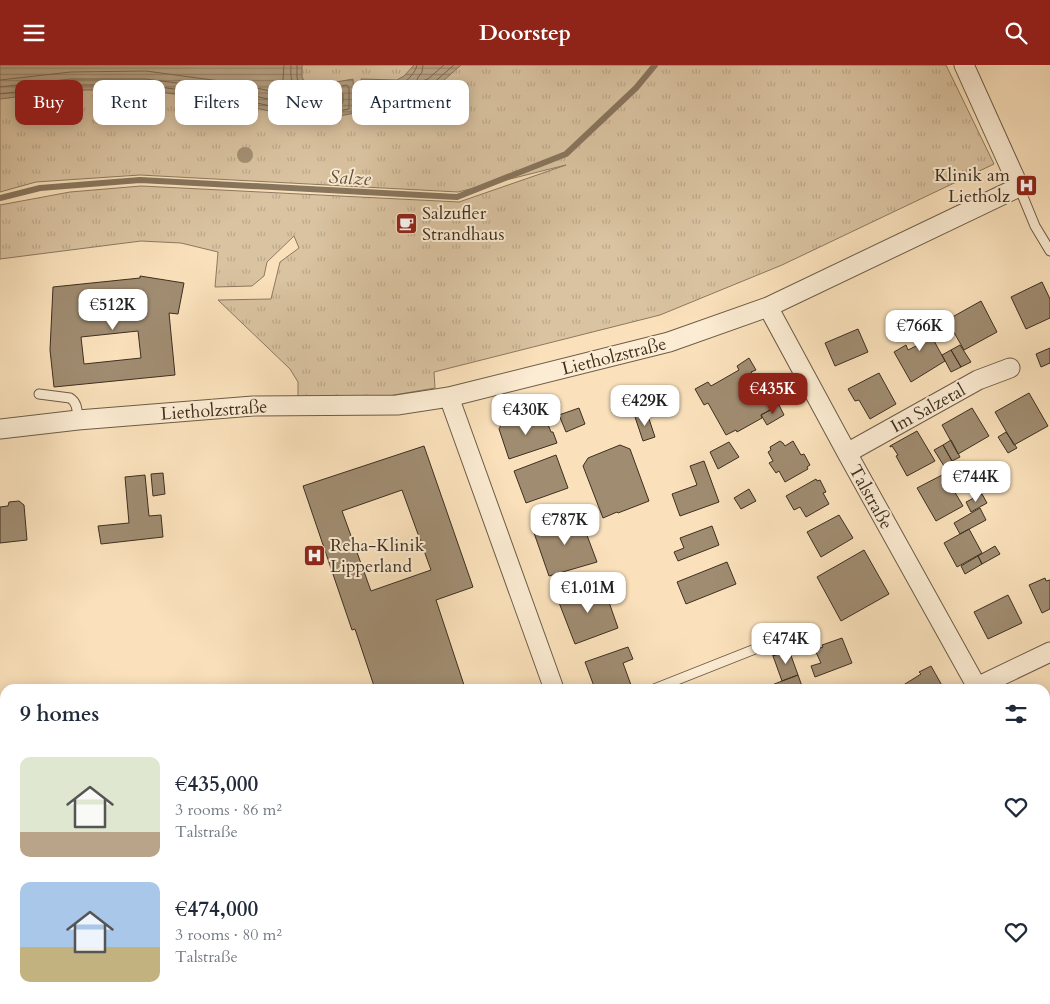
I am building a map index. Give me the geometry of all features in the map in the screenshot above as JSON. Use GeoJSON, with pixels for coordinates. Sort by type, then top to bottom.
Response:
{"type":"FeatureCollection","features":[{"type":"Feature","properties":{"kind":"street"},"geometry":{"type":"LineString","coordinates":[[964,65],[1019,187]]}},
{"type":"Feature","properties":{"kind":"street","name":"Lietholzstraße"},"geometry":{"type":"LineString","coordinates":[[0,429],[78,420],[253,406],[397,405],[450,397],[669,342],[768,307],[1019,187]]}},
{"type":"Feature","properties":{"kind":"street","name":"Talstraße"},"geometry":{"type":"LineString","coordinates":[[768,307],[974,684]]}},
{"type":"Feature","properties":{"kind":"street","name":"Im Salzetal"},"geometry":{"type":"LineString","coordinates":[[847,453],[978,380],[1010,368]]}},
{"type":"Feature","properties":{"kind":"street"},"geometry":{"type":"LineString","coordinates":[[450,397],[552,684]]}},
{"type":"Feature","properties":{"kind":"street","name":"Talstraße"},"geometry":{"type":"LineString","coordinates":[[984,684],[1050,652]]}},
{"type":"Feature","properties":{"kind":"lane"},"geometry":{"type":"LineString","coordinates":[[1019,187],[1035,226],[1050,251]]}},
{"type":"Feature","properties":{"kind":"lane"},"geometry":{"type":"LineString","coordinates":[[39,394],[70,398],[76,404],[78,420]]}},
{"type":"Feature","properties":{"kind":"lane"},"geometry":{"type":"LineString","coordinates":[[666,684],[754,649]]}},
{"type":"Feature","properties":{"kind":"green space"},"geometry":{"type":"Polygon","coordinates":[[[0,65],[946,65],[994,164],[782,265],[660,315],[434,372],[435,388],[365,400],[298,400],[298,382],[290,369],[218,300],[271,299],[280,262],[299,248],[294,236],[267,262],[264,276],[252,286],[215,287],[218,252],[181,243],[141,241],[0,259],[0,205],[70,192],[141,186],[459,202],[566,165],[458,192],[140,175],[36,182],[0,192],[0,65]]]}},
{"type":"Feature","properties":{"kind":"water"},"geometry":{"type":"Polygon","coordinates":[[[0,65],[302,65],[304,80],[268,80],[268,111],[258,108],[258,80],[175,80],[175,94],[165,93],[165,80],[93,80],[93,90],[83,90],[83,80],[15,80],[15,97],[0,99],[0,65]]]}},
{"type":"Feature","properties":{"kind":"water"},"geometry":{"type":"Polygon","coordinates":[[[414,65],[461,65],[444,80],[397,80],[404,76],[414,65]]]}},
{"type":"Feature","properties":{"kind":"water"},"geometry":{"type":"Polygon","coordinates":[[[353,79],[352,80],[352,114],[342,115],[342,81],[353,79]]]}},
{"type":"Feature","properties":{"kind":"water"},"geometry":{"type":"Polygon","coordinates":[[[361,79],[397,80],[361,80],[361,79]]]}},
{"type":"Feature","properties":{"kind":"building"},"geometry":{"type":"Polygon","coordinates":[[[140,276],[184,283],[178,314],[169,313],[175,375],[54,387],[50,350],[53,287],[140,278],[140,276]],[[138,331],[81,337],[84,364],[141,358],[138,331]]]}},
{"type":"Feature","properties":{"kind":"building"},"geometry":{"type":"Polygon","coordinates":[[[1042,282],[1050,299],[1050,318],[1026,329],[1011,297],[1042,282]]]}},
{"type":"Feature","properties":{"kind":"building"},"geometry":{"type":"Polygon","coordinates":[[[981,301],[997,332],[964,350],[947,320],[981,301]]]}},
{"type":"Feature","properties":{"kind":"building"},"geometry":{"type":"Polygon","coordinates":[[[921,317],[945,361],[911,382],[894,352],[906,345],[908,350],[918,345],[906,325],[921,317]]]}},
{"type":"Feature","properties":{"kind":"building"},"geometry":{"type":"Polygon","coordinates":[[[858,329],[868,352],[835,366],[825,343],[858,329]]]}},
{"type":"Feature","properties":{"kind":"building"},"geometry":{"type":"Polygon","coordinates":[[[960,345],[971,362],[961,367],[951,350],[960,345]]]}},
{"type":"Feature","properties":{"kind":"building"},"geometry":{"type":"Polygon","coordinates":[[[1050,348],[1050,363],[1041,367],[1036,354],[1050,348]]]}},
{"type":"Feature","properties":{"kind":"building"},"geometry":{"type":"Polygon","coordinates":[[[951,350],[961,367],[951,372],[942,355],[951,350]]]}},
{"type":"Feature","properties":{"kind":"building"},"geometry":{"type":"Polygon","coordinates":[[[749,358],[756,370],[751,372],[772,409],[761,415],[762,418],[737,432],[736,430],[726,435],[708,403],[704,405],[695,389],[708,382],[711,386],[739,370],[737,366],[749,358]]]}},
{"type":"Feature","properties":{"kind":"building"},"geometry":{"type":"Polygon","coordinates":[[[879,373],[896,404],[870,419],[859,400],[855,401],[848,389],[879,373]]]}},
{"type":"Feature","properties":{"kind":"building"},"geometry":{"type":"Polygon","coordinates":[[[1029,393],[1048,426],[1014,445],[995,412],[1029,393]]]}},
{"type":"Feature","properties":{"kind":"building"},"geometry":{"type":"Polygon","coordinates":[[[779,405],[784,415],[767,425],[761,415],[779,405]]]}},
{"type":"Feature","properties":{"kind":"building"},"geometry":{"type":"Polygon","coordinates":[[[579,408],[585,424],[566,432],[559,415],[579,408]]]}},
{"type":"Feature","properties":{"kind":"building"},"geometry":{"type":"Polygon","coordinates":[[[972,408],[989,436],[958,454],[942,425],[972,408]]]}},
{"type":"Feature","properties":{"kind":"building"},"geometry":{"type":"Polygon","coordinates":[[[538,413],[542,424],[547,422],[557,443],[509,459],[499,429],[502,423],[538,413]]]}},
{"type":"Feature","properties":{"kind":"building"},"geometry":{"type":"Polygon","coordinates":[[[647,413],[655,437],[643,441],[635,417],[647,413]]]}},
{"type":"Feature","properties":{"kind":"building"},"geometry":{"type":"Polygon","coordinates":[[[917,431],[935,461],[907,476],[896,456],[898,455],[890,446],[917,431]]]}},
{"type":"Feature","properties":{"kind":"building"},"geometry":{"type":"Polygon","coordinates":[[[1006,432],[1017,448],[1008,453],[998,437],[1006,432]]]}},
{"type":"Feature","properties":{"kind":"building"},"geometry":{"type":"Polygon","coordinates":[[[951,440],[960,457],[952,461],[943,445],[951,440]]]}},
{"type":"Feature","properties":{"kind":"building"},"geometry":{"type":"Polygon","coordinates":[[[780,441],[785,446],[793,441],[801,455],[804,454],[810,465],[807,467],[808,469],[785,482],[779,471],[776,473],[769,463],[773,461],[768,452],[771,450],[770,447],[780,441]]]}},
{"type":"Feature","properties":{"kind":"building"},"geometry":{"type":"Polygon","coordinates":[[[729,442],[739,457],[718,469],[710,452],[729,442]]]}},
{"type":"Feature","properties":{"kind":"building"},"geometry":{"type":"Polygon","coordinates":[[[620,445],[630,449],[649,501],[603,518],[583,466],[588,458],[620,445]]]}},
{"type":"Feature","properties":{"kind":"building"},"geometry":{"type":"Polygon","coordinates":[[[943,445],[952,461],[944,466],[934,450],[943,445]]]}},
{"type":"Feature","properties":{"kind":"building"},"geometry":{"type":"Polygon","coordinates":[[[424,446],[473,587],[436,600],[464,684],[373,684],[355,629],[352,630],[303,486],[424,446]],[[402,490],[342,511],[371,591],[431,570],[402,490]]]}},
{"type":"Feature","properties":{"kind":"building"},"geometry":{"type":"Polygon","coordinates":[[[556,455],[568,488],[526,503],[514,471],[556,455]]]}},
{"type":"Feature","properties":{"kind":"building"},"geometry":{"type":"Polygon","coordinates":[[[704,461],[719,502],[680,516],[672,494],[697,485],[690,466],[704,461]]]}},
{"type":"Feature","properties":{"kind":"building"},"geometry":{"type":"Polygon","coordinates":[[[163,473],[165,494],[153,496],[151,474],[163,473]]]}},
{"type":"Feature","properties":{"kind":"building"},"geometry":{"type":"Polygon","coordinates":[[[944,474],[963,506],[936,521],[917,488],[944,474]]]}},
{"type":"Feature","properties":{"kind":"building"},"geometry":{"type":"Polygon","coordinates":[[[145,475],[149,516],[161,515],[163,537],[101,544],[98,526],[129,523],[125,477],[145,475]]]}},
{"type":"Feature","properties":{"kind":"building"},"geometry":{"type":"Polygon","coordinates":[[[816,479],[817,481],[820,480],[826,492],[823,493],[829,504],[806,517],[800,507],[794,510],[786,496],[816,479]]]}},
{"type":"Feature","properties":{"kind":"building"},"geometry":{"type":"Polygon","coordinates":[[[749,489],[756,501],[741,509],[734,498],[749,489]]]}},
{"type":"Feature","properties":{"kind":"building"},"geometry":{"type":"Polygon","coordinates":[[[982,494],[987,503],[971,512],[966,502],[982,494]]]}},
{"type":"Feature","properties":{"kind":"building"},"geometry":{"type":"Polygon","coordinates":[[[19,501],[24,505],[27,540],[0,543],[0,507],[8,506],[9,502],[19,501]]]}},
{"type":"Feature","properties":{"kind":"building"},"geometry":{"type":"Polygon","coordinates":[[[980,508],[986,520],[960,534],[954,523],[980,508]]]}},
{"type":"Feature","properties":{"kind":"building"},"geometry":{"type":"Polygon","coordinates":[[[579,514],[597,562],[549,576],[533,530],[579,514]]]}},
{"type":"Feature","properties":{"kind":"building"},"geometry":{"type":"Polygon","coordinates":[[[839,515],[853,538],[821,557],[807,532],[839,515]]]}},
{"type":"Feature","properties":{"kind":"building"},"geometry":{"type":"Polygon","coordinates":[[[712,526],[719,545],[678,561],[674,552],[684,548],[680,538],[712,526]]]}},
{"type":"Feature","properties":{"kind":"building"},"geometry":{"type":"Polygon","coordinates":[[[969,529],[982,553],[957,567],[944,543],[969,529]]]}},
{"type":"Feature","properties":{"kind":"building"},"geometry":{"type":"Polygon","coordinates":[[[995,546],[1000,554],[982,564],[978,556],[995,546]]]}},
{"type":"Feature","properties":{"kind":"building"},"geometry":{"type":"Polygon","coordinates":[[[864,550],[889,594],[841,621],[817,577],[864,550]]]}},
{"type":"Feature","properties":{"kind":"building"},"geometry":{"type":"Polygon","coordinates":[[[978,556],[982,564],[965,574],[961,566],[978,556]]]}},
{"type":"Feature","properties":{"kind":"building"},"geometry":{"type":"Polygon","coordinates":[[[727,562],[736,584],[686,604],[677,582],[727,562]]]}},
{"type":"Feature","properties":{"kind":"building"},"geometry":{"type":"Polygon","coordinates":[[[1045,578],[1046,581],[1050,580],[1050,609],[1042,613],[1029,585],[1045,578]]]}},
{"type":"Feature","properties":{"kind":"building"},"geometry":{"type":"Polygon","coordinates":[[[603,585],[618,628],[575,644],[558,600],[603,585]]]}},
{"type":"Feature","properties":{"kind":"building"},"geometry":{"type":"Polygon","coordinates":[[[1008,595],[1022,623],[988,639],[974,612],[1008,595]]]}},
{"type":"Feature","properties":{"kind":"building"},"geometry":{"type":"Polygon","coordinates":[[[783,636],[789,650],[773,656],[768,641],[783,636]]]}},
{"type":"Feature","properties":{"kind":"building"},"geometry":{"type":"Polygon","coordinates":[[[842,638],[852,663],[815,677],[811,666],[821,663],[815,650],[823,647],[822,645],[842,638]]]}},
{"type":"Feature","properties":{"kind":"building"},"geometry":{"type":"Polygon","coordinates":[[[628,647],[633,659],[623,663],[631,684],[593,684],[585,662],[628,647]]]}},
{"type":"Feature","properties":{"kind":"building"},"geometry":{"type":"Polygon","coordinates":[[[789,650],[798,675],[782,681],[773,656],[789,650]]]}},
{"type":"Feature","properties":{"kind":"building"},"geometry":{"type":"Polygon","coordinates":[[[931,666],[941,684],[905,684],[921,674],[919,672],[931,666]]]}},
{"type":"Feature","properties":{"kind":"building"},"geometry":{"type":"Polygon","coordinates":[[[798,675],[801,684],[774,684],[798,675]]]}},
{"type":"Feature","properties":{"kind":"waterway","name":"Salze"},"geometry":{"type":"LineString","coordinates":[[0,198],[40,188],[140,180],[457,197],[566,154],[636,88],[655,65]]}},
{"type":"Feature","properties":{"kind":"place","name":"Klinik am Lietholz"},"geometry":{"type":"Point","coordinates":[1026,185]}},
{"type":"Feature","properties":{"kind":"place","name":"Salzufler Strandhaus"},"geometry":{"type":"Point","coordinates":[406,223]}},
{"type":"Feature","properties":{"kind":"place","name":"Reha-Klinik Lipperland"},"geometry":{"type":"Point","coordinates":[314,555]}}]}
